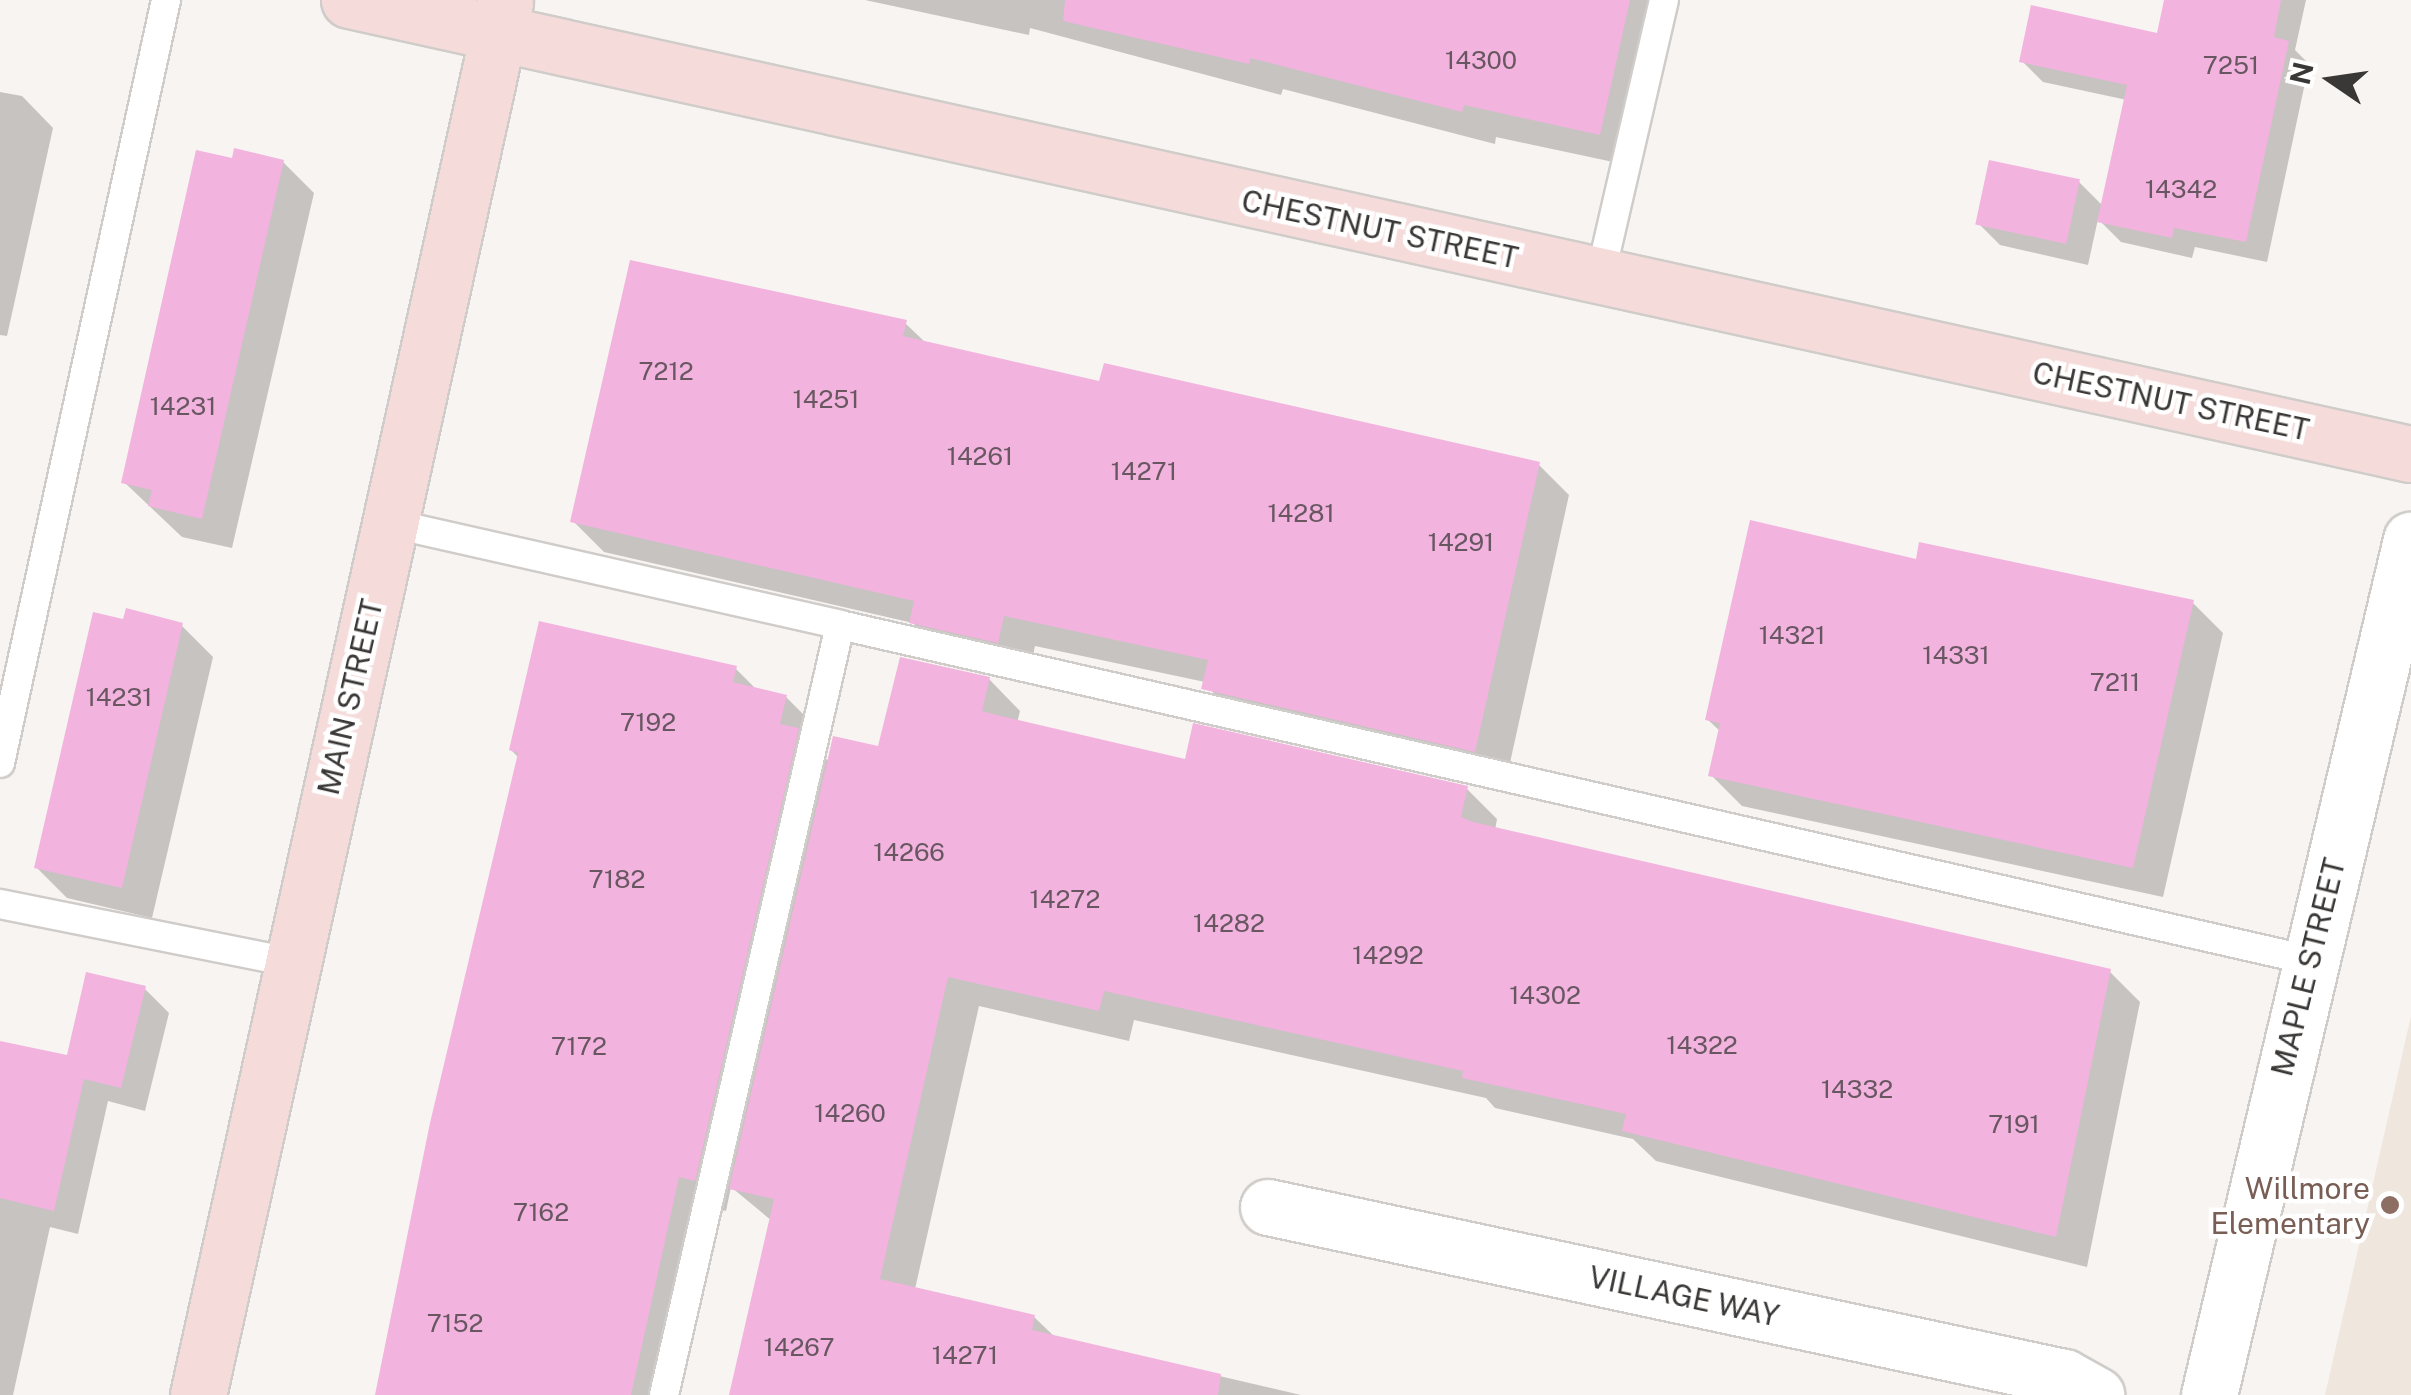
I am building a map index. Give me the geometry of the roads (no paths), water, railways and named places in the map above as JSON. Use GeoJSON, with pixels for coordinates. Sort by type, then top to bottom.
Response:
{"type":"FeatureCollection","features":[{"type":"Feature","properties":{"kind":"street","name":"CHESTNUT STREET"},"geometry":{"type":"LineString","coordinates":[[349,0],[501,18],[1600,277],[2411,454]]}},
{"type":"Feature","properties":{"kind":"street","name":"MAIN STREET"},"geometry":{"type":"LineString","coordinates":[[198,1395],[501,18]]}},
{"type":"Feature","properties":{"kind":"street","name":"MAPLE STREET"},"geometry":{"type":"LineString","coordinates":[[2210,1395],[2411,540]]}},
{"type":"Feature","properties":{"kind":"street","name":"VILLAGE WAY"},"geometry":{"type":"LineString","coordinates":[[1268,1206],[2064,1377],[2096,1395]]}},
{"type":"Feature","properties":{"kind":"lane"},"geometry":{"type":"LineString","coordinates":[[0,763],[166,0]]}},
{"type":"Feature","properties":{"kind":"lane"},"geometry":{"type":"LineString","coordinates":[[1600,277],[1664,0]]}},
{"type":"Feature","properties":{"kind":"lane"},"geometry":{"type":"LineString","coordinates":[[388,523],[2310,960]]}},
{"type":"Feature","properties":{"kind":"lane"},"geometry":{"type":"LineString","coordinates":[[664,1395],[840,624]]}},
{"type":"Feature","properties":{"kind":"lane"},"geometry":{"type":"LineString","coordinates":[[0,904],[291,962]]}},
{"type":"Feature","properties":{"kind":"place","name":"Willmore Elementary"},"geometry":{"type":"Point","coordinates":[2390,1205]}}]}
